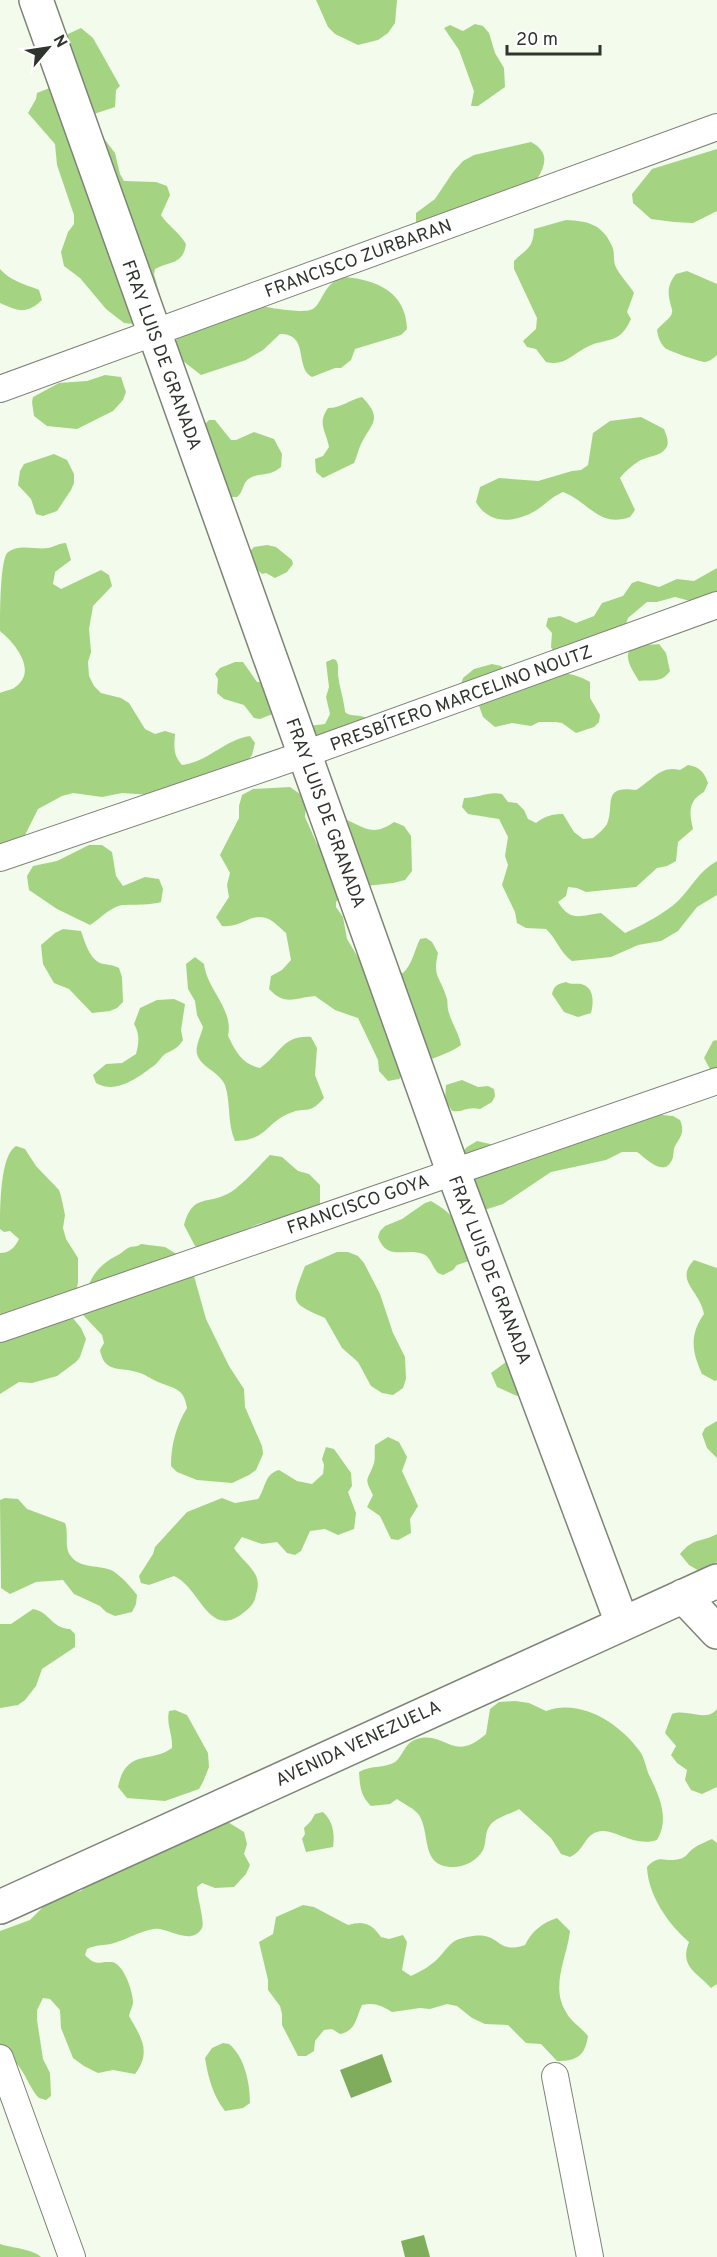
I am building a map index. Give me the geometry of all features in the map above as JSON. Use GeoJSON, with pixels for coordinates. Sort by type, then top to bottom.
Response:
{"type":"FeatureCollection","features":[{"type":"Feature","properties":{"kind":"street","name":"FRAY LUIS DE GRANADA"},"geometry":{"type":"LineString","coordinates":[[36,0],[453,1171],[622,1623]]}},
{"type":"Feature","properties":{"kind":"street","name":"FRANCISCO ZURBARAN"},"geometry":{"type":"LineString","coordinates":[[0,389],[717,127]]}},
{"type":"Feature","properties":{"kind":"street","name":"PRESBÍTERO MARCELINO NOUTZ"},"geometry":{"type":"LineString","coordinates":[[0,858],[305,754],[717,605]]}},
{"type":"Feature","properties":{"kind":"street","name":"FRANCISCO GOYA"},"geometry":{"type":"LineString","coordinates":[[0,1329],[717,1081]]}},
{"type":"Feature","properties":{"kind":"street","name":"AVENIDA VENEZUELA"},"geometry":{"type":"LineString","coordinates":[[0,1907],[717,1581]]}},
{"type":"Feature","properties":{"kind":"street"},"geometry":{"type":"LineString","coordinates":[[683,1596],[717,1632]]}},
{"type":"Feature","properties":{"kind":"street"},"geometry":{"type":"LineString","coordinates":[[0,2058],[72,2257]]}},
{"type":"Feature","properties":{"kind":"street"},"geometry":{"type":"LineString","coordinates":[[555,2076],[590,2257]]}},
{"type":"Feature","properties":{"kind":"shaded area"},"geometry":{"type":"Polygon","coordinates":[[[316,0],[397,0],[395,23],[388,33],[378,40],[358,45],[335,34],[328,27],[316,0]]]}},
{"type":"Feature","properties":{"kind":"shaded area"},"geometry":{"type":"Polygon","coordinates":[[[475,24],[483,26],[489,33],[495,53],[504,68],[505,87],[478,106],[471,106],[474,91],[459,50],[444,28],[450,25],[463,31],[475,24]]]}},
{"type":"Feature","properties":{"kind":"shaded area"},"geometry":{"type":"Polygon","coordinates":[[[81,28],[93,38],[120,86],[116,90],[115,107],[94,114],[99,132],[115,153],[124,181],[156,182],[167,186],[170,195],[161,215],[186,244],[179,259],[155,269],[161,310],[134,324],[124,323],[106,309],[80,278],[64,266],[61,252],[68,232],[74,224],[74,215],[57,165],[55,144],[28,113],[37,93],[57,85],[58,45],[68,34],[81,28]]]}},
{"type":"Feature","properties":{"kind":"shaded area"},"geometry":{"type":"Polygon","coordinates":[[[531,142],[539,148],[544,161],[543,168],[525,198],[416,228],[416,213],[435,199],[463,161],[474,155],[531,142]]]}},
{"type":"Feature","properties":{"kind":"shaded area"},"geometry":{"type":"Polygon","coordinates":[[[717,149],[717,211],[693,223],[674,222],[651,219],[633,203],[632,194],[652,169],[717,149]]]}},
{"type":"Feature","properties":{"kind":"shaded area"},"geometry":{"type":"Polygon","coordinates":[[[566,220],[594,225],[604,233],[613,248],[614,263],[617,269],[634,293],[627,312],[631,319],[618,337],[596,343],[564,361],[553,363],[546,362],[536,349],[527,347],[523,341],[536,329],[537,318],[514,269],[514,261],[531,244],[534,229],[566,220]]]}},
{"type":"Feature","properties":{"kind":"shaded area"},"geometry":{"type":"Polygon","coordinates":[[[0,269],[13,279],[39,290],[42,300],[26,310],[0,303],[0,269]]]}},
{"type":"Feature","properties":{"kind":"shaded area"},"geometry":{"type":"Polygon","coordinates":[[[687,271],[717,284],[717,355],[705,362],[665,348],[657,333],[657,330],[672,314],[669,287],[672,280],[676,274],[687,271]]]}},
{"type":"Feature","properties":{"kind":"shaded area"},"geometry":{"type":"Polygon","coordinates":[[[345,277],[368,281],[388,290],[401,306],[407,329],[401,335],[355,349],[351,360],[341,368],[312,377],[304,366],[299,345],[295,339],[289,335],[280,334],[263,350],[246,360],[201,375],[183,361],[175,344],[179,333],[225,292],[239,295],[263,306],[306,311],[318,304],[332,283],[345,277]]]}},
{"type":"Feature","properties":{"kind":"shaded area"},"geometry":{"type":"Polygon","coordinates":[[[105,375],[121,377],[126,392],[123,400],[113,411],[77,429],[47,426],[34,416],[33,397],[59,383],[87,381],[105,375]]]}},
{"type":"Feature","properties":{"kind":"shaded area"},"geometry":{"type":"Polygon","coordinates":[[[362,397],[373,411],[372,426],[361,444],[354,463],[323,478],[316,472],[315,459],[323,456],[329,447],[323,428],[325,414],[328,408],[337,407],[362,397]]]}},
{"type":"Feature","properties":{"kind":"shaded area"},"geometry":{"type":"Polygon","coordinates":[[[641,417],[664,429],[668,443],[663,451],[639,461],[620,478],[635,510],[630,517],[610,519],[602,517],[563,492],[527,515],[503,520],[488,515],[476,502],[480,487],[499,478],[538,481],[581,470],[588,465],[593,433],[610,421],[641,417]]]}},
{"type":"Feature","properties":{"kind":"shaded area"},"geometry":{"type":"Polygon","coordinates":[[[209,420],[215,420],[231,440],[254,432],[274,439],[282,454],[281,467],[273,472],[250,478],[237,497],[231,497],[219,488],[203,426],[209,420]]]}},
{"type":"Feature","properties":{"kind":"shaded area"},"geometry":{"type":"Polygon","coordinates":[[[54,454],[67,460],[74,474],[74,483],[57,511],[43,516],[36,514],[31,499],[18,485],[20,471],[24,464],[54,454]]]}},
{"type":"Feature","properties":{"kind":"shaded area"},"geometry":{"type":"Polygon","coordinates":[[[66,543],[71,560],[55,572],[53,584],[61,589],[101,570],[109,575],[112,586],[93,606],[89,629],[91,652],[88,662],[89,676],[94,686],[101,693],[121,698],[129,703],[145,729],[155,734],[165,731],[175,734],[175,751],[182,765],[200,760],[241,738],[250,736],[255,743],[252,755],[245,764],[151,795],[122,793],[102,797],[73,793],[62,796],[38,809],[22,841],[0,853],[0,693],[14,688],[21,681],[25,666],[18,650],[0,631],[3,567],[7,553],[17,548],[48,548],[66,543]]]}},
{"type":"Feature","properties":{"kind":"shaded area"},"geometry":{"type":"Polygon","coordinates":[[[267,545],[276,547],[292,560],[293,564],[287,572],[275,578],[266,573],[262,574],[252,565],[248,553],[254,547],[267,545]]]}},
{"type":"Feature","properties":{"kind":"shaded area"},"geometry":{"type":"Polygon","coordinates":[[[717,568],[717,597],[694,602],[675,597],[647,602],[628,618],[624,630],[557,659],[551,647],[552,633],[546,626],[548,618],[560,616],[576,623],[594,616],[602,603],[623,596],[632,583],[638,581],[659,587],[677,579],[694,581],[717,568]]]}},
{"type":"Feature","properties":{"kind":"shaded area"},"geometry":{"type":"Polygon","coordinates":[[[659,644],[666,653],[670,671],[660,679],[639,681],[632,670],[628,654],[636,647],[659,644]]]}},
{"type":"Feature","properties":{"kind":"shaded area"},"geometry":{"type":"Polygon","coordinates":[[[333,659],[338,665],[345,712],[368,719],[314,746],[309,726],[325,724],[330,714],[326,697],[329,687],[326,662],[333,659]]]}},
{"type":"Feature","properties":{"kind":"shaded area"},"geometry":{"type":"Polygon","coordinates":[[[235,662],[243,662],[257,682],[272,682],[275,713],[260,719],[254,718],[244,705],[224,699],[217,693],[218,679],[215,674],[220,668],[235,662]]]}},
{"type":"Feature","properties":{"kind":"shaded area"},"geometry":{"type":"Polygon","coordinates":[[[492,664],[501,666],[505,670],[560,672],[590,682],[590,698],[600,715],[599,722],[594,727],[576,733],[562,723],[555,722],[539,722],[531,726],[512,723],[495,727],[483,717],[478,703],[461,684],[463,678],[474,669],[492,664]]]}},
{"type":"Feature","properties":{"kind":"shaded area"},"geometry":{"type":"Polygon","coordinates":[[[688,765],[701,771],[708,783],[704,792],[692,803],[693,829],[678,842],[676,861],[657,868],[636,887],[586,892],[568,887],[566,896],[558,902],[567,913],[572,915],[601,913],[625,933],[653,919],[673,905],[700,874],[717,861],[717,895],[697,907],[678,931],[661,941],[638,945],[611,957],[572,961],[546,929],[526,928],[517,923],[515,912],[502,885],[508,865],[505,856],[508,837],[499,819],[468,814],[462,807],[464,798],[493,793],[502,794],[508,802],[517,803],[524,810],[528,819],[536,823],[555,814],[563,814],[574,832],[583,839],[593,838],[607,824],[611,798],[614,794],[625,789],[636,790],[662,772],[680,770],[688,765]]]}},
{"type":"Feature","properties":{"kind":"shaded area"},"geometry":{"type":"Polygon","coordinates":[[[290,787],[300,794],[306,805],[305,817],[317,844],[347,820],[371,830],[381,829],[394,822],[404,826],[411,836],[412,871],[405,880],[366,886],[343,894],[336,902],[336,907],[343,917],[347,939],[364,967],[403,973],[420,939],[426,938],[432,942],[438,953],[437,973],[461,1045],[412,1068],[399,1079],[388,1081],[379,1071],[378,1060],[358,1018],[335,1010],[315,996],[285,999],[280,998],[269,989],[271,976],[282,970],[291,960],[286,933],[269,919],[255,917],[235,925],[222,926],[216,917],[229,897],[227,885],[230,873],[220,855],[239,818],[242,795],[253,789],[290,787]]]}},
{"type":"Feature","properties":{"kind":"shaded area"},"geometry":{"type":"Polygon","coordinates":[[[89,845],[102,845],[112,852],[116,876],[123,886],[145,877],[159,879],[163,889],[161,902],[118,906],[90,925],[57,909],[29,890],[27,876],[33,866],[57,861],[89,845]]]}},
{"type":"Feature","properties":{"kind":"shaded area"},"geometry":{"type":"Polygon","coordinates":[[[63,929],[81,931],[95,960],[119,968],[122,977],[123,1002],[117,1008],[92,1013],[69,989],[54,983],[43,964],[41,945],[63,929]]]}},
{"type":"Feature","properties":{"kind":"shaded area"},"geometry":{"type":"Polygon","coordinates":[[[195,957],[204,964],[210,982],[224,1008],[229,1026],[228,1036],[237,1052],[249,1064],[260,1068],[287,1043],[301,1037],[311,1037],[317,1048],[315,1075],[324,1098],[319,1104],[311,1109],[296,1111],[282,1117],[254,1138],[235,1141],[225,1085],[219,1076],[202,1063],[197,1054],[197,1044],[203,1027],[197,1015],[195,1001],[188,989],[186,964],[195,957]]]}},
{"type":"Feature","properties":{"kind":"shaded area"},"geometry":{"type":"Polygon","coordinates":[[[566,982],[581,984],[588,988],[593,1000],[591,1013],[578,1017],[564,1012],[552,994],[557,985],[566,982]]]}},
{"type":"Feature","properties":{"kind":"shaded area"},"geometry":{"type":"Polygon","coordinates":[[[174,999],[185,1004],[181,1030],[183,1040],[179,1045],[127,1083],[111,1087],[96,1083],[93,1075],[106,1064],[122,1063],[136,1054],[138,1039],[134,1024],[140,1008],[157,1000],[174,999]]]}},
{"type":"Feature","properties":{"kind":"shaded area"},"geometry":{"type":"Polygon","coordinates":[[[717,1040],[717,1072],[711,1071],[704,1058],[713,1041],[717,1040]]]}},
{"type":"Feature","properties":{"kind":"shaded area"},"geometry":{"type":"Polygon","coordinates":[[[462,1080],[478,1087],[488,1086],[494,1089],[495,1096],[492,1102],[480,1109],[452,1111],[445,1099],[446,1085],[462,1080]]]}},
{"type":"Feature","properties":{"kind":"shaded area"},"geometry":{"type":"Polygon","coordinates":[[[652,1114],[673,1116],[680,1120],[682,1134],[668,1165],[659,1167],[637,1152],[622,1152],[606,1160],[551,1172],[503,1204],[478,1212],[462,1152],[477,1141],[503,1147],[652,1114]]]}},
{"type":"Feature","properties":{"kind":"shaded area"},"geometry":{"type":"Polygon","coordinates":[[[16,1146],[25,1149],[36,1166],[59,1190],[65,1215],[63,1228],[66,1239],[78,1258],[78,1282],[72,1317],[86,1339],[80,1357],[57,1376],[32,1383],[19,1382],[0,1394],[0,1253],[12,1249],[19,1239],[10,1231],[4,1232],[0,1229],[1,1196],[7,1160],[16,1146]]]}},
{"type":"Feature","properties":{"kind":"shaded area"},"geometry":{"type":"Polygon","coordinates":[[[270,1155],[282,1157],[298,1171],[309,1174],[320,1185],[320,1207],[297,1219],[283,1218],[258,1224],[206,1249],[195,1246],[184,1225],[192,1208],[202,1201],[231,1192],[270,1155]]]}},
{"type":"Feature","properties":{"kind":"shaded area"},"geometry":{"type":"Polygon","coordinates":[[[431,1201],[449,1213],[459,1226],[472,1260],[457,1265],[443,1275],[438,1273],[426,1255],[417,1252],[392,1252],[382,1245],[378,1237],[385,1226],[402,1219],[431,1201]]]}},
{"type":"Feature","properties":{"kind":"shaded area"},"geometry":{"type":"Polygon","coordinates":[[[141,1244],[165,1247],[180,1256],[194,1276],[206,1319],[229,1366],[244,1389],[245,1407],[262,1446],[263,1454],[256,1470],[232,1483],[197,1480],[177,1472],[171,1466],[175,1436],[187,1408],[184,1396],[178,1390],[143,1374],[109,1366],[100,1350],[104,1343],[102,1335],[83,1315],[85,1296],[95,1273],[107,1261],[141,1244]]]}},
{"type":"Feature","properties":{"kind":"shaded area"},"geometry":{"type":"Polygon","coordinates":[[[337,1252],[348,1252],[358,1256],[364,1263],[380,1294],[393,1333],[405,1357],[406,1379],[403,1388],[393,1395],[382,1393],[371,1386],[358,1362],[342,1348],[325,1318],[305,1308],[296,1300],[297,1287],[305,1266],[337,1252]]]}},
{"type":"Feature","properties":{"kind":"shaded area"},"geometry":{"type":"Polygon","coordinates":[[[694,1260],[717,1268],[717,1380],[715,1381],[702,1374],[694,1351],[694,1336],[704,1314],[687,1280],[689,1267],[694,1260]]]}},
{"type":"Feature","properties":{"kind":"shaded area"},"geometry":{"type":"Polygon","coordinates":[[[510,1359],[523,1393],[517,1396],[497,1387],[491,1373],[510,1359]]]}},
{"type":"Feature","properties":{"kind":"shaded area"},"geometry":{"type":"Polygon","coordinates":[[[717,1421],[717,1458],[707,1448],[702,1434],[705,1428],[717,1421]]]}},
{"type":"Feature","properties":{"kind":"shaded area"},"geometry":{"type":"Polygon","coordinates":[[[388,1437],[399,1442],[407,1457],[402,1471],[418,1506],[410,1519],[411,1533],[398,1540],[391,1539],[380,1516],[367,1507],[373,1495],[367,1480],[374,1464],[375,1445],[388,1437]]]}},
{"type":"Feature","properties":{"kind":"shaded area"},"geometry":{"type":"Polygon","coordinates":[[[326,1447],[334,1449],[351,1473],[352,1486],[348,1492],[356,1513],[354,1529],[338,1535],[325,1529],[310,1531],[301,1551],[295,1555],[287,1553],[277,1542],[262,1544],[242,1537],[234,1548],[251,1568],[258,1584],[255,1600],[236,1618],[225,1621],[215,1618],[184,1582],[174,1576],[149,1585],[141,1583],[139,1576],[155,1547],[187,1512],[222,1498],[235,1503],[258,1499],[268,1478],[279,1470],[297,1481],[312,1484],[323,1474],[322,1459],[326,1447]]]}},
{"type":"Feature","properties":{"kind":"shaded area"},"geometry":{"type":"Polygon","coordinates":[[[18,1499],[27,1509],[65,1523],[67,1548],[70,1555],[79,1563],[108,1569],[123,1579],[137,1595],[132,1612],[115,1616],[106,1612],[100,1606],[74,1594],[63,1580],[36,1582],[10,1594],[1,1588],[0,1500],[18,1499]]]}},
{"type":"Feature","properties":{"kind":"shaded area"},"geometry":{"type":"Polygon","coordinates":[[[717,1534],[717,1562],[701,1572],[689,1565],[680,1554],[693,1543],[717,1534]]]}},
{"type":"Feature","properties":{"kind":"shaded area"},"geometry":{"type":"Polygon","coordinates":[[[33,1609],[43,1613],[59,1626],[70,1629],[75,1634],[75,1647],[42,1669],[36,1686],[25,1700],[18,1705],[0,1708],[0,1624],[11,1624],[33,1609]]]}},
{"type":"Feature","properties":{"kind":"shaded area"},"geometry":{"type":"Polygon","coordinates":[[[499,1702],[529,1703],[546,1711],[573,1708],[586,1711],[599,1716],[623,1732],[644,1758],[662,1807],[663,1824],[657,1840],[640,1841],[610,1832],[597,1832],[570,1857],[561,1854],[551,1838],[519,1809],[491,1824],[487,1830],[483,1850],[474,1860],[457,1867],[443,1866],[435,1862],[431,1856],[423,1823],[415,1811],[397,1799],[390,1804],[371,1806],[365,1798],[360,1786],[359,1772],[395,1762],[409,1743],[417,1739],[427,1737],[457,1746],[465,1746],[474,1742],[486,1734],[490,1709],[499,1702]]]}},
{"type":"Feature","properties":{"kind":"shaded area"},"geometry":{"type":"Polygon","coordinates":[[[717,1709],[717,1787],[702,1794],[691,1790],[685,1780],[687,1770],[671,1755],[676,1746],[665,1733],[672,1714],[707,1715],[717,1709]]]}},
{"type":"Feature","properties":{"kind":"shaded area"},"geometry":{"type":"Polygon","coordinates":[[[175,1710],[187,1715],[208,1753],[209,1767],[203,1782],[199,1789],[165,1801],[127,1798],[118,1787],[127,1767],[140,1759],[164,1753],[172,1748],[168,1716],[169,1711],[175,1710]]]}},
{"type":"Feature","properties":{"kind":"shaded area"},"geometry":{"type":"Polygon","coordinates":[[[323,1812],[332,1828],[333,1847],[306,1852],[302,1839],[305,1834],[304,1828],[315,1814],[323,1812]]]}},
{"type":"Feature","properties":{"kind":"shaded area"},"geometry":{"type":"Polygon","coordinates":[[[223,1819],[244,1832],[247,1844],[244,1854],[250,1865],[246,1874],[234,1887],[215,1888],[202,1883],[197,1887],[203,1925],[197,1933],[186,1936],[154,1929],[114,1943],[87,1949],[85,1955],[92,1961],[111,1962],[120,1967],[129,1985],[133,2002],[129,2016],[141,2038],[144,2052],[135,2074],[113,2070],[98,2073],[73,2058],[61,2028],[60,2010],[50,1999],[43,1998],[37,2010],[37,2020],[43,2059],[50,2073],[51,2096],[46,2100],[39,2098],[19,2066],[7,2057],[0,2056],[0,1931],[30,1920],[49,1901],[81,1891],[95,1878],[223,1819]]]}},
{"type":"Feature","properties":{"kind":"shaded area"},"geometry":{"type":"Polygon","coordinates":[[[712,1839],[717,1843],[717,1984],[711,1988],[688,1963],[686,1950],[689,1942],[660,1908],[651,1888],[647,1867],[659,1859],[681,1858],[712,1839]]]}},
{"type":"Feature","properties":{"kind":"shaded area"},"geometry":{"type":"Polygon","coordinates":[[[303,1905],[314,1907],[348,1925],[367,1924],[381,1937],[389,1939],[403,1935],[407,1942],[402,1970],[411,1976],[432,1964],[452,1943],[458,1940],[482,1936],[509,1947],[525,1945],[538,1928],[557,1918],[570,1931],[559,1982],[561,2002],[571,2019],[588,2036],[585,2048],[575,2058],[557,2061],[541,2044],[526,2043],[508,2025],[485,2024],[472,2018],[457,2006],[447,2004],[430,2009],[392,2012],[382,2006],[371,2004],[362,2005],[355,2023],[349,2030],[340,2034],[332,2029],[324,2030],[315,2041],[314,2051],[306,2056],[298,2056],[282,2025],[280,2006],[268,1990],[268,1980],[259,1942],[273,1934],[276,1917],[303,1905]]]}},
{"type":"Feature","properties":{"kind":"shaded area"},"geometry":{"type":"Polygon","coordinates":[[[223,2043],[229,2044],[234,2049],[243,2063],[248,2079],[250,2103],[243,2108],[225,2111],[212,2086],[205,2058],[212,2048],[223,2043]]]}},
{"type":"Feature","properties":{"kind":"shaded area"},"geometry":{"type":"Polygon","coordinates":[[[382,2054],[392,2082],[351,2098],[340,2070],[382,2054]]]}},
{"type":"Feature","properties":{"kind":"shaded area"},"geometry":{"type":"Polygon","coordinates":[[[424,2235],[430,2257],[405,2257],[401,2241],[424,2235]]]}},
{"type":"Feature","properties":{"kind":"shaded area"},"geometry":{"type":"Polygon","coordinates":[[[0,2244],[28,2250],[41,2257],[0,2257],[0,2244]]]}}]}
